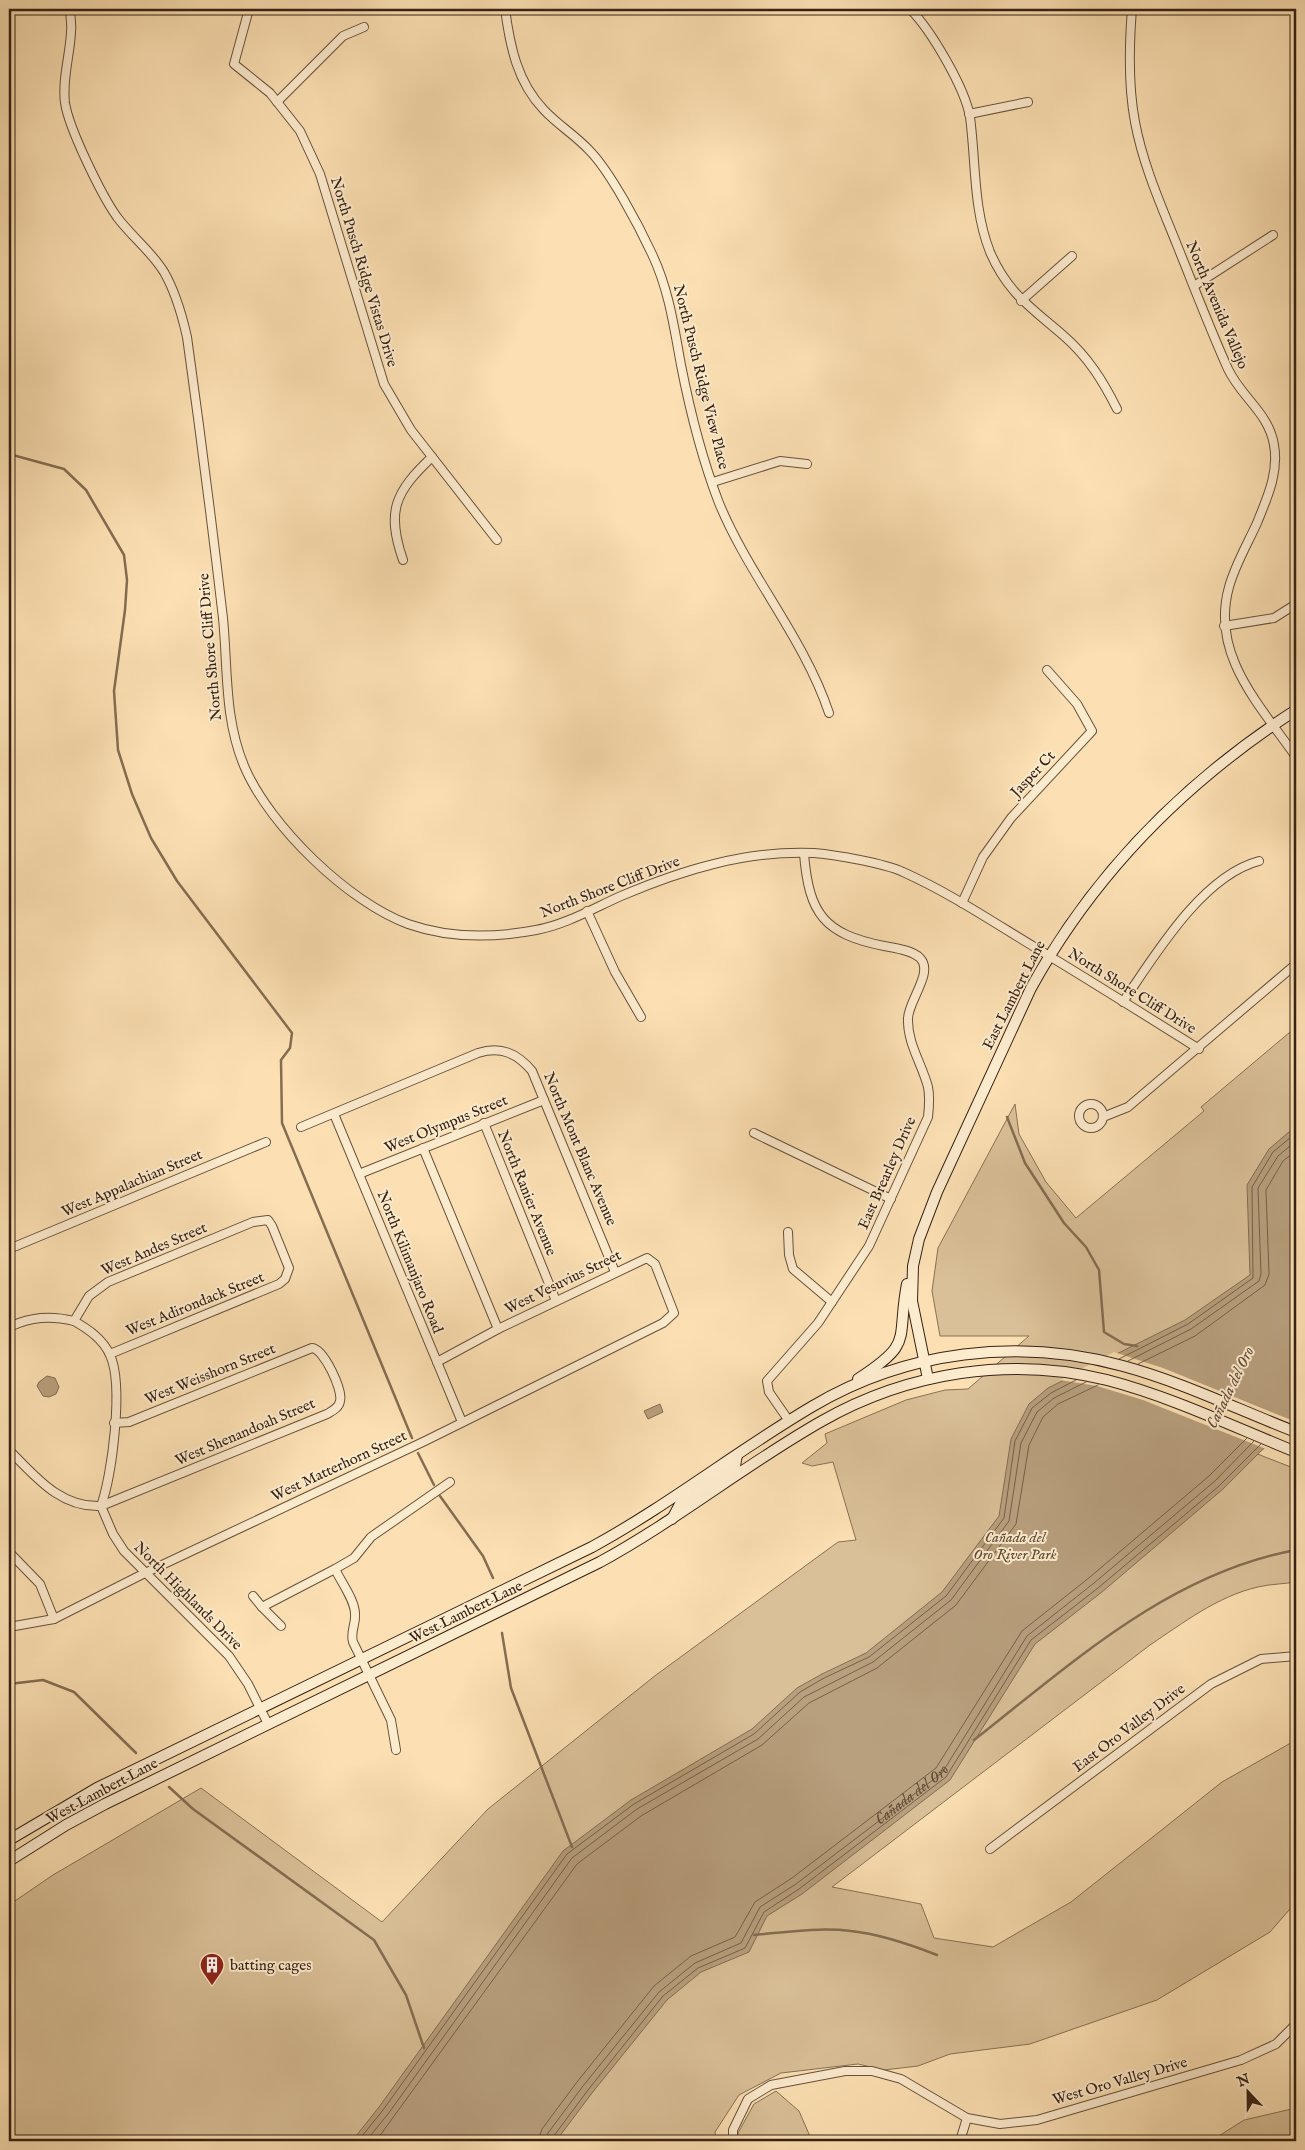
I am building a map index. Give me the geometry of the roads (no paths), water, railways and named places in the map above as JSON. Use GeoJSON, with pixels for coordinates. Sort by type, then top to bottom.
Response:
{"type":"FeatureCollection","features":[{"type":"Feature","properties":{"kind":"main road","name":"East Lambert Lane"},"geometry":{"type":"LineString","coordinates":[[928,1379],[913,1311],[913,1266],[919,1238],[937,1192],[1021,1009],[1049,956],[1088,899],[1149,828],[1216,767],[1296,710]]}},
{"type":"Feature","properties":{"kind":"main road"},"geometry":{"type":"LineString","coordinates":[[830,1397],[882,1362],[898,1346],[903,1329],[907,1286],[913,1266]]}},
{"type":"Feature","properties":{"kind":"main road","name":"West Lambert Lane"},"geometry":{"type":"LineString","coordinates":[[9,1840],[83,1795],[604,1540],[651,1512],[789,1421],[830,1397],[877,1376],[950,1356],[999,1351],[1031,1351],[1102,1361],[1154,1376],[1296,1432]]}},
{"type":"Feature","properties":{"kind":"main road","name":"West Lambert Lane"},"geometry":{"type":"LineString","coordinates":[[9,1861],[84,1814],[592,1566],[672,1520],[799,1435],[838,1412],[874,1396],[928,1379],[988,1370],[1022,1369],[1056,1372],[1098,1378],[1132,1388],[1296,1452]]}},
{"type":"Feature","properties":{"kind":"main road"},"geometry":{"type":"LineString","coordinates":[[672,1520],[680,1504],[735,1466],[737,1455]]}},
{"type":"Feature","properties":{"kind":"street","name":"North Shore Cliff Drive"},"geometry":{"type":"LineString","coordinates":[[70,9],[71,31],[65,104],[73,126],[101,191],[118,218],[148,250],[165,274],[181,314],[207,477],[225,635],[229,721],[244,767],[264,804],[308,855],[358,897],[406,923],[449,934],[499,935],[541,930],[639,889],[720,860],[773,854],[815,853],[900,870],[962,903],[1199,1048]]}},
{"type":"Feature","properties":{"kind":"street","name":"North Pusch Ridge Vistas Drive"},"geometry":{"type":"LineString","coordinates":[[249,9],[234,64],[277,102],[300,131],[320,174],[384,384],[411,430],[497,540]]}},
{"type":"Feature","properties":{"kind":"street","name":"North Pusch Ridge View Place"},"geometry":{"type":"LineString","coordinates":[[505,9],[513,55],[519,72],[530,91],[544,110],[590,150],[610,178],[652,254],[670,303],[691,408],[712,482],[731,528],[751,567],[819,683],[830,713]]}},
{"type":"Feature","properties":{"kind":"street"},"geometry":{"type":"LineString","coordinates":[[910,9],[938,48],[955,80],[969,114],[977,198],[990,252],[1003,276],[1022,301],[1065,336],[1090,362],[1101,377],[1117,409]]}},
{"type":"Feature","properties":{"kind":"street"},"geometry":{"type":"LineString","coordinates":[[916,15],[922,9]]}},
{"type":"Feature","properties":{"kind":"street","name":"North Avenida Vallejo"},"geometry":{"type":"LineString","coordinates":[[1132,9],[1130,80],[1135,122],[1146,169],[1234,383],[1266,422],[1274,443],[1276,459],[1269,494],[1229,587],[1224,626],[1232,660],[1249,691],[1296,757]]}},
{"type":"Feature","properties":{"kind":"street"},"geometry":{"type":"LineString","coordinates":[[277,102],[343,36],[364,27]]}},
{"type":"Feature","properties":{"kind":"street"},"geometry":{"type":"LineString","coordinates":[[969,114],[1028,102]]}},
{"type":"Feature","properties":{"kind":"street"},"geometry":{"type":"LineString","coordinates":[[1194,286],[1273,234]]}},
{"type":"Feature","properties":{"kind":"street"},"geometry":{"type":"LineString","coordinates":[[1022,301],[1072,256]]}},
{"type":"Feature","properties":{"kind":"street"},"geometry":{"type":"LineString","coordinates":[[403,560],[395,539],[393,522],[396,506],[411,477],[432,457]]}},
{"type":"Feature","properties":{"kind":"street"},"geometry":{"type":"LineString","coordinates":[[712,482],[780,461],[807,464]]}},
{"type":"Feature","properties":{"kind":"street"},"geometry":{"type":"LineString","coordinates":[[1224,626],[1274,618],[1296,604]]}},
{"type":"Feature","properties":{"kind":"street","name":"Jasper Ct"},"geometry":{"type":"LineString","coordinates":[[962,903],[983,857],[1011,818],[1092,732],[1077,704],[1047,670]]}},
{"type":"Feature","properties":{"kind":"street","name":"East Brearley Drive"},"geometry":{"type":"LineString","coordinates":[[789,1421],[769,1392],[767,1381],[793,1353],[832,1302],[869,1246],[928,1117],[929,1105],[928,1088],[912,1046],[908,1018],[914,995],[924,980],[924,966],[920,958],[908,952],[844,936],[828,923],[816,907],[806,879],[804,854]]}},
{"type":"Feature","properties":{"kind":"street"},"geometry":{"type":"LineString","coordinates":[[1123,1002],[1156,955],[1201,900],[1236,869],[1259,861]]}},
{"type":"Feature","properties":{"kind":"street"},"geometry":{"type":"LineString","coordinates":[[587,911],[614,972],[641,1016]]}},
{"type":"Feature","properties":{"kind":"street"},"geometry":{"type":"LineString","coordinates":[[1103,1117],[1128,1107],[1296,964]]}},
{"type":"Feature","properties":{"kind":"street","name":"North Mont Blanc Avenue"},"geometry":{"type":"LineString","coordinates":[[334,1114],[478,1053],[495,1049],[503,1050],[519,1057],[532,1071],[615,1272]]}},
{"type":"Feature","properties":{"kind":"street","name":"West Olympus Street"},"geometry":{"type":"LineString","coordinates":[[359,1174],[544,1100]]}},
{"type":"Feature","properties":{"kind":"street"},"geometry":{"type":"LineString","coordinates":[[301,1127],[334,1114]]}},
{"type":"Feature","properties":{"kind":"street","name":"North Kilimanjaro Road"},"geometry":{"type":"LineString","coordinates":[[334,1114],[462,1422]]}},
{"type":"Feature","properties":{"kind":"street","name":"North Ranier Avenue"},"geometry":{"type":"LineString","coordinates":[[484,1123],[556,1301]]}},
{"type":"Feature","properties":{"kind":"street"},"geometry":{"type":"LineString","coordinates":[[754,1133],[891,1199]]}},
{"type":"Feature","properties":{"kind":"street","name":"West Appalachian Street"},"geometry":{"type":"LineString","coordinates":[[9,1249],[266,1142]]}},
{"type":"Feature","properties":{"kind":"street"},"geometry":{"type":"LineString","coordinates":[[423,1148],[498,1329]]}},
{"type":"Feature","properties":{"kind":"street","name":"West Andes Street"},"geometry":{"type":"LineString","coordinates":[[74,1321],[90,1296],[108,1282],[253,1222],[268,1220]]}},
{"type":"Feature","properties":{"kind":"street","name":"West Adirondack Street"},"geometry":{"type":"LineString","coordinates":[[110,1354],[279,1284],[286,1279],[289,1268],[268,1220]]}},
{"type":"Feature","properties":{"kind":"street"},"geometry":{"type":"LineString","coordinates":[[788,1232],[789,1255],[793,1269],[832,1302]]}},
{"type":"Feature","properties":{"kind":"street","name":"West Vesuvius Street"},"geometry":{"type":"LineString","coordinates":[[437,1362],[498,1329],[639,1260],[647,1258],[652,1260],[674,1313]]}},
{"type":"Feature","properties":{"kind":"street","name":"West Matterhorn Street"},"geometry":{"type":"LineString","coordinates":[[9,1627],[54,1619],[145,1573],[462,1422],[663,1323],[674,1313]]}},
{"type":"Feature","properties":{"kind":"street"},"geometry":{"type":"LineString","coordinates":[[9,1327],[38,1317],[56,1317],[74,1321],[94,1334],[110,1354],[116,1377],[114,1422],[108,1486],[101,1506],[89,1506],[61,1498],[9,1450]]}},
{"type":"Feature","properties":{"kind":"street","name":"West Weisshorn Street"},"geometry":{"type":"LineString","coordinates":[[114,1422],[129,1422],[305,1350],[316,1348]]}},
{"type":"Feature","properties":{"kind":"street","name":"West Shenandoah Street"},"geometry":{"type":"LineString","coordinates":[[101,1506],[334,1410],[340,1403],[341,1395],[324,1355],[316,1348]]}},
{"type":"Feature","properties":{"kind":"street"},"geometry":{"type":"LineString","coordinates":[[262,1607],[354,1558],[371,1537],[450,1482]]}},
{"type":"Feature","properties":{"kind":"street","name":"North Highlands Drive"},"geometry":{"type":"LineString","coordinates":[[101,1506],[119,1544],[145,1573],[229,1656],[244,1677],[268,1724]]}},
{"type":"Feature","properties":{"kind":"street"},"geometry":{"type":"LineString","coordinates":[[9,1552],[40,1584],[54,1619]]}},
{"type":"Feature","properties":{"kind":"street"},"geometry":{"type":"LineString","coordinates":[[335,1569],[354,1607],[355,1618],[352,1636],[391,1720],[396,1750]]}},
{"type":"Feature","properties":{"kind":"street"},"geometry":{"type":"LineString","coordinates":[[254,1596],[281,1626]]}},
{"type":"Feature","properties":{"kind":"street","name":"East Oro Valley Drive"},"geometry":{"type":"LineString","coordinates":[[990,1849],[1211,1684],[1261,1659],[1296,1656]]}},
{"type":"Feature","properties":{"kind":"street","name":"West Oro Valley Drive"},"geometry":{"type":"LineString","coordinates":[[733,2141],[733,2130],[748,2099],[772,2085],[845,2071],[872,2071],[901,2079],[967,2118],[1000,2124],[1037,2120],[1241,2060],[1276,2044],[1296,2024]]}},
{"type":"Feature","properties":{"kind":"street"},"geometry":{"type":"LineString","coordinates":[[960,2141],[967,2118]]}},
{"type":"Feature","properties":{"kind":"water","name":"Cañada del Oro"},"geometry":{"type":"Polygon","coordinates":[[[1296,1126],[1296,1420],[1223,1489],[1102,1592],[1035,1644],[950,1780],[802,1894],[767,1916],[749,1952],[701,1972],[667,2000],[556,2141],[352,2141],[379,2107],[563,1851],[631,1800],[752,1729],[797,1688],[866,1653],[942,1592],[999,1516],[1011,1439],[1029,1404],[1048,1388],[1185,1320],[1250,1275],[1247,1185],[1269,1149],[1296,1126]]]}},
{"type":"Feature","properties":{"kind":"water"},"geometry":{"type":"Polygon","coordinates":[[[47,1376],[55,1378],[59,1387],[56,1394],[49,1397],[43,1396],[37,1386],[47,1376]]]}},
{"type":"Feature","properties":{"kind":"water"},"geometry":{"type":"Polygon","coordinates":[[[660,1404],[663,1412],[648,1419],[644,1411],[660,1404]]]}},
{"type":"Feature","properties":{"kind":"waterway"},"geometry":{"type":"LineString","coordinates":[[9,454],[64,469],[86,490],[124,555],[127,580],[125,610],[114,691],[118,750],[132,794],[151,838],[177,881],[292,1033],[290,1048],[281,1060],[282,1123],[412,1438]]}},
{"type":"Feature","properties":{"kind":"waterway"},"geometry":{"type":"LineString","coordinates":[[1007,1117],[1025,1163],[1064,1223],[1086,1247],[1099,1270],[1104,1332],[1124,1344],[1137,1346]]}},
{"type":"Feature","properties":{"kind":"waterway"},"geometry":{"type":"LineString","coordinates":[[418,1453],[434,1485]]}},
{"type":"Feature","properties":{"kind":"waterway"},"geometry":{"type":"LineString","coordinates":[[440,1496],[483,1556],[493,1578]]}},
{"type":"Feature","properties":{"kind":"waterway"},"geometry":{"type":"LineString","coordinates":[[974,1740],[1086,1652],[1124,1625],[1165,1600],[1206,1579],[1250,1562],[1296,1550]]}},
{"type":"Feature","properties":{"kind":"waterway"},"geometry":{"type":"LineString","coordinates":[[502,1633],[511,1688],[572,1847]]}},
{"type":"Feature","properties":{"kind":"waterway"},"geometry":{"type":"LineString","coordinates":[[9,1684],[43,1680],[74,1692],[136,1753]]}},
{"type":"Feature","properties":{"kind":"waterway"},"geometry":{"type":"LineString","coordinates":[[169,1787],[193,1809],[374,1940],[406,1995],[424,2048]]}},
{"type":"Feature","properties":{"kind":"waterway"},"geometry":{"type":"LineString","coordinates":[[754,1935],[815,1930],[851,1931],[873,1934],[937,1955]]}},
{"type":"Feature","properties":{"kind":"place","name":"batting cages"},"geometry":{"type":"Point","coordinates":[212,1986]}},
{"type":"Feature","properties":{"kind":"park label","name":"Cañada del Oro River Park"},"geometry":{"type":"Point","coordinates":[1015,1546]}}]}
